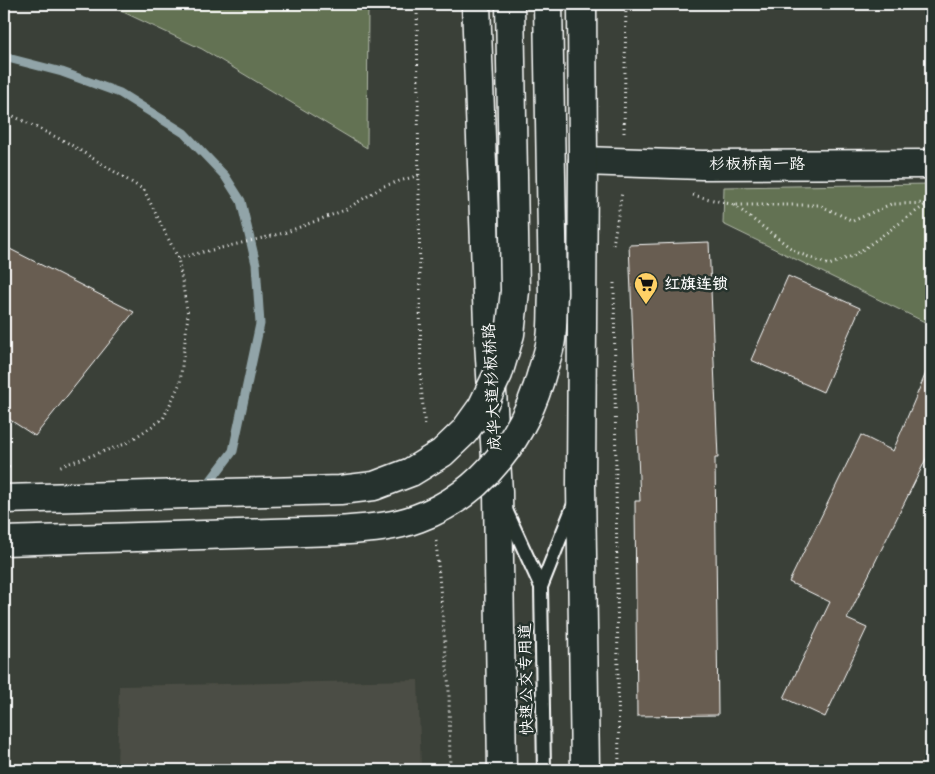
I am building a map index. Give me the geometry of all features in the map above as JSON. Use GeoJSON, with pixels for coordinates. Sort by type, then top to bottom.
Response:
{"type":"FeatureCollection","features":[{"type":"Feature","properties":{"kind":"main road","name":"成华大道杉板桥路"},"geometry":{"type":"LineString","coordinates":[[476,4],[488,324],[498,492],[502,770]]}},
{"type":"Feature","properties":{"kind":"main road"},"geometry":{"type":"LineString","coordinates":[[4,499],[340,490],[374,486],[412,472],[442,453],[464,432],[482,407],[498,374],[510,334],[515,291],[510,4]]}},
{"type":"Feature","properties":{"kind":"main road"},"geometry":{"type":"LineString","coordinates":[[4,541],[326,532],[378,528],[417,518],[440,508],[460,497],[481,479],[499,460],[521,425],[539,386],[551,340],[553,293],[548,4]]}},
{"type":"Feature","properties":{"kind":"main road"},"geometry":{"type":"LineString","coordinates":[[582,4],[581,485],[585,770]]}},
{"type":"Feature","properties":{"kind":"main road","name":"杉板桥南一路"},"geometry":{"type":"LineString","coordinates":[[583,161],[702,165],[931,164]]}},
{"type":"Feature","properties":{"kind":"lane"},"geometry":{"type":"LineString","coordinates":[[541,587],[581,485]]}},
{"type":"Feature","properties":{"kind":"lane"},"geometry":{"type":"LineString","coordinates":[[498,492],[541,587]]}},
{"type":"Feature","properties":{"kind":"lane","name":"快速公交专用道"},"geometry":{"type":"LineString","coordinates":[[541,587],[544,770]]}},
{"type":"Feature","properties":{"kind":"path"},"geometry":{"type":"LineString","coordinates":[[417,4],[421,386],[425,433]]}},
{"type":"Feature","properties":{"kind":"path"},"geometry":{"type":"LineString","coordinates":[[613,245],[624,181],[626,4]]}},
{"type":"Feature","properties":{"kind":"path"},"geometry":{"type":"LineString","coordinates":[[4,114],[9,114],[68,143],[144,190],[178,258],[188,315],[180,383],[164,419],[125,444],[58,467],[49,467]]}},
{"type":"Feature","properties":{"kind":"path"},"geometry":{"type":"LineString","coordinates":[[178,258],[284,234],[345,210],[384,186],[419,175]]}},
{"type":"Feature","properties":{"kind":"path"},"geometry":{"type":"LineString","coordinates":[[690,194],[734,205],[819,205],[852,222],[891,204],[930,204]]}},
{"type":"Feature","properties":{"kind":"path"},"geometry":{"type":"LineString","coordinates":[[734,205],[796,252],[829,265],[855,255],[930,204]]}},
{"type":"Feature","properties":{"kind":"path"},"geometry":{"type":"LineString","coordinates":[[614,275],[619,770]]}},
{"type":"Feature","properties":{"kind":"path"},"geometry":{"type":"LineString","coordinates":[[4,467],[13,467]]}},
{"type":"Feature","properties":{"kind":"path"},"geometry":{"type":"LineString","coordinates":[[435,537],[449,690],[450,770]]}},
{"type":"Feature","properties":{"kind":"shaded area"},"geometry":{"type":"Polygon","coordinates":[[[418,680],[421,770],[117,770],[119,686],[418,680]]]}},
{"type":"Feature","properties":{"kind":"green space"},"geometry":{"type":"Polygon","coordinates":[[[106,4],[368,4],[367,148],[202,49],[106,4]]]}},
{"type":"Feature","properties":{"kind":"green space"},"geometry":{"type":"Polygon","coordinates":[[[931,184],[931,325],[723,224],[724,187],[931,184]]]}},
{"type":"Feature","properties":{"kind":"building"},"geometry":{"type":"Polygon","coordinates":[[[709,242],[718,458],[715,458],[718,715],[637,716],[635,501],[640,501],[629,245],[709,242]]]}},
{"type":"Feature","properties":{"kind":"building"},"geometry":{"type":"Polygon","coordinates":[[[4,246],[134,312],[35,436],[4,416],[4,246]]]}},
{"type":"Feature","properties":{"kind":"building"},"geometry":{"type":"Polygon","coordinates":[[[788,276],[860,308],[823,392],[751,360],[788,276]]]}},
{"type":"Feature","properties":{"kind":"building"},"geometry":{"type":"Polygon","coordinates":[[[931,361],[931,449],[847,619],[867,628],[825,717],[784,698],[830,602],[789,582],[861,435],[893,451],[931,361]]]}},
{"type":"Feature","properties":{"kind":"waterway"},"geometry":{"type":"LineString","coordinates":[[4,57],[62,72],[120,93],[184,133],[225,176],[241,201],[256,264],[260,324],[233,451],[204,487]]}},
{"type":"Feature","properties":{"kind":"place","name":"红旗连锁"},"geometry":{"type":"Point","coordinates":[646,305]}}]}
